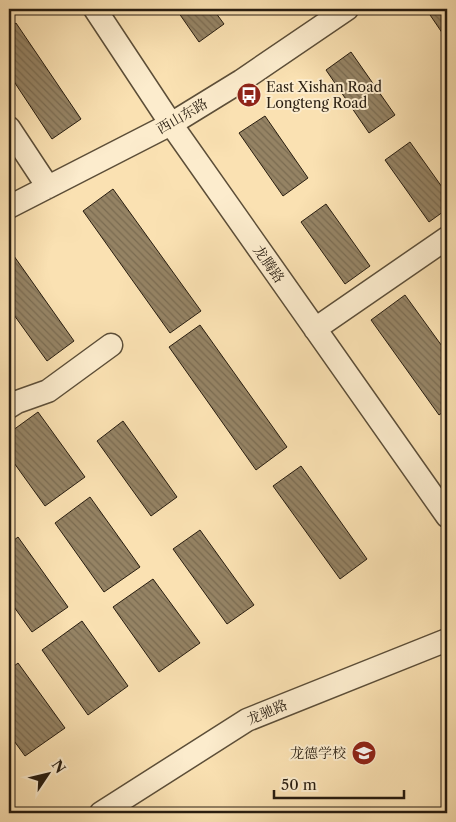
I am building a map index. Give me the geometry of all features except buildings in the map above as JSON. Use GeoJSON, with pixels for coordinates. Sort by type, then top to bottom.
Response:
{"type":"FeatureCollection","features":[{"type":"Feature","properties":{"kind":"street","name":"龙腾路"},"geometry":{"type":"LineString","coordinates":[[95,9],[171,124],[447,516]]}},
{"type":"Feature","properties":{"kind":"street","name":"西山东路"},"geometry":{"type":"LineString","coordinates":[[9,207],[171,124],[241,81],[347,9]]}},
{"type":"Feature","properties":{"kind":"street"},"geometry":{"type":"LineString","coordinates":[[9,128],[48,187]]}},
{"type":"Feature","properties":{"kind":"street"},"geometry":{"type":"LineString","coordinates":[[315,329],[447,238]]}},
{"type":"Feature","properties":{"kind":"street"},"geometry":{"type":"LineString","coordinates":[[9,407],[17,402],[48,391],[111,345]]}},
{"type":"Feature","properties":{"kind":"street","name":"龙驰路"},"geometry":{"type":"LineString","coordinates":[[102,813],[246,720],[447,640]]}},
{"type":"Feature","properties":{"kind":"place","name":"East Xishan Road Longteng Road"},"geometry":{"type":"Point","coordinates":[249,95]}},
{"type":"Feature","properties":{"kind":"place","name":"龙德学校"},"geometry":{"type":"Point","coordinates":[364,753]}}]}
